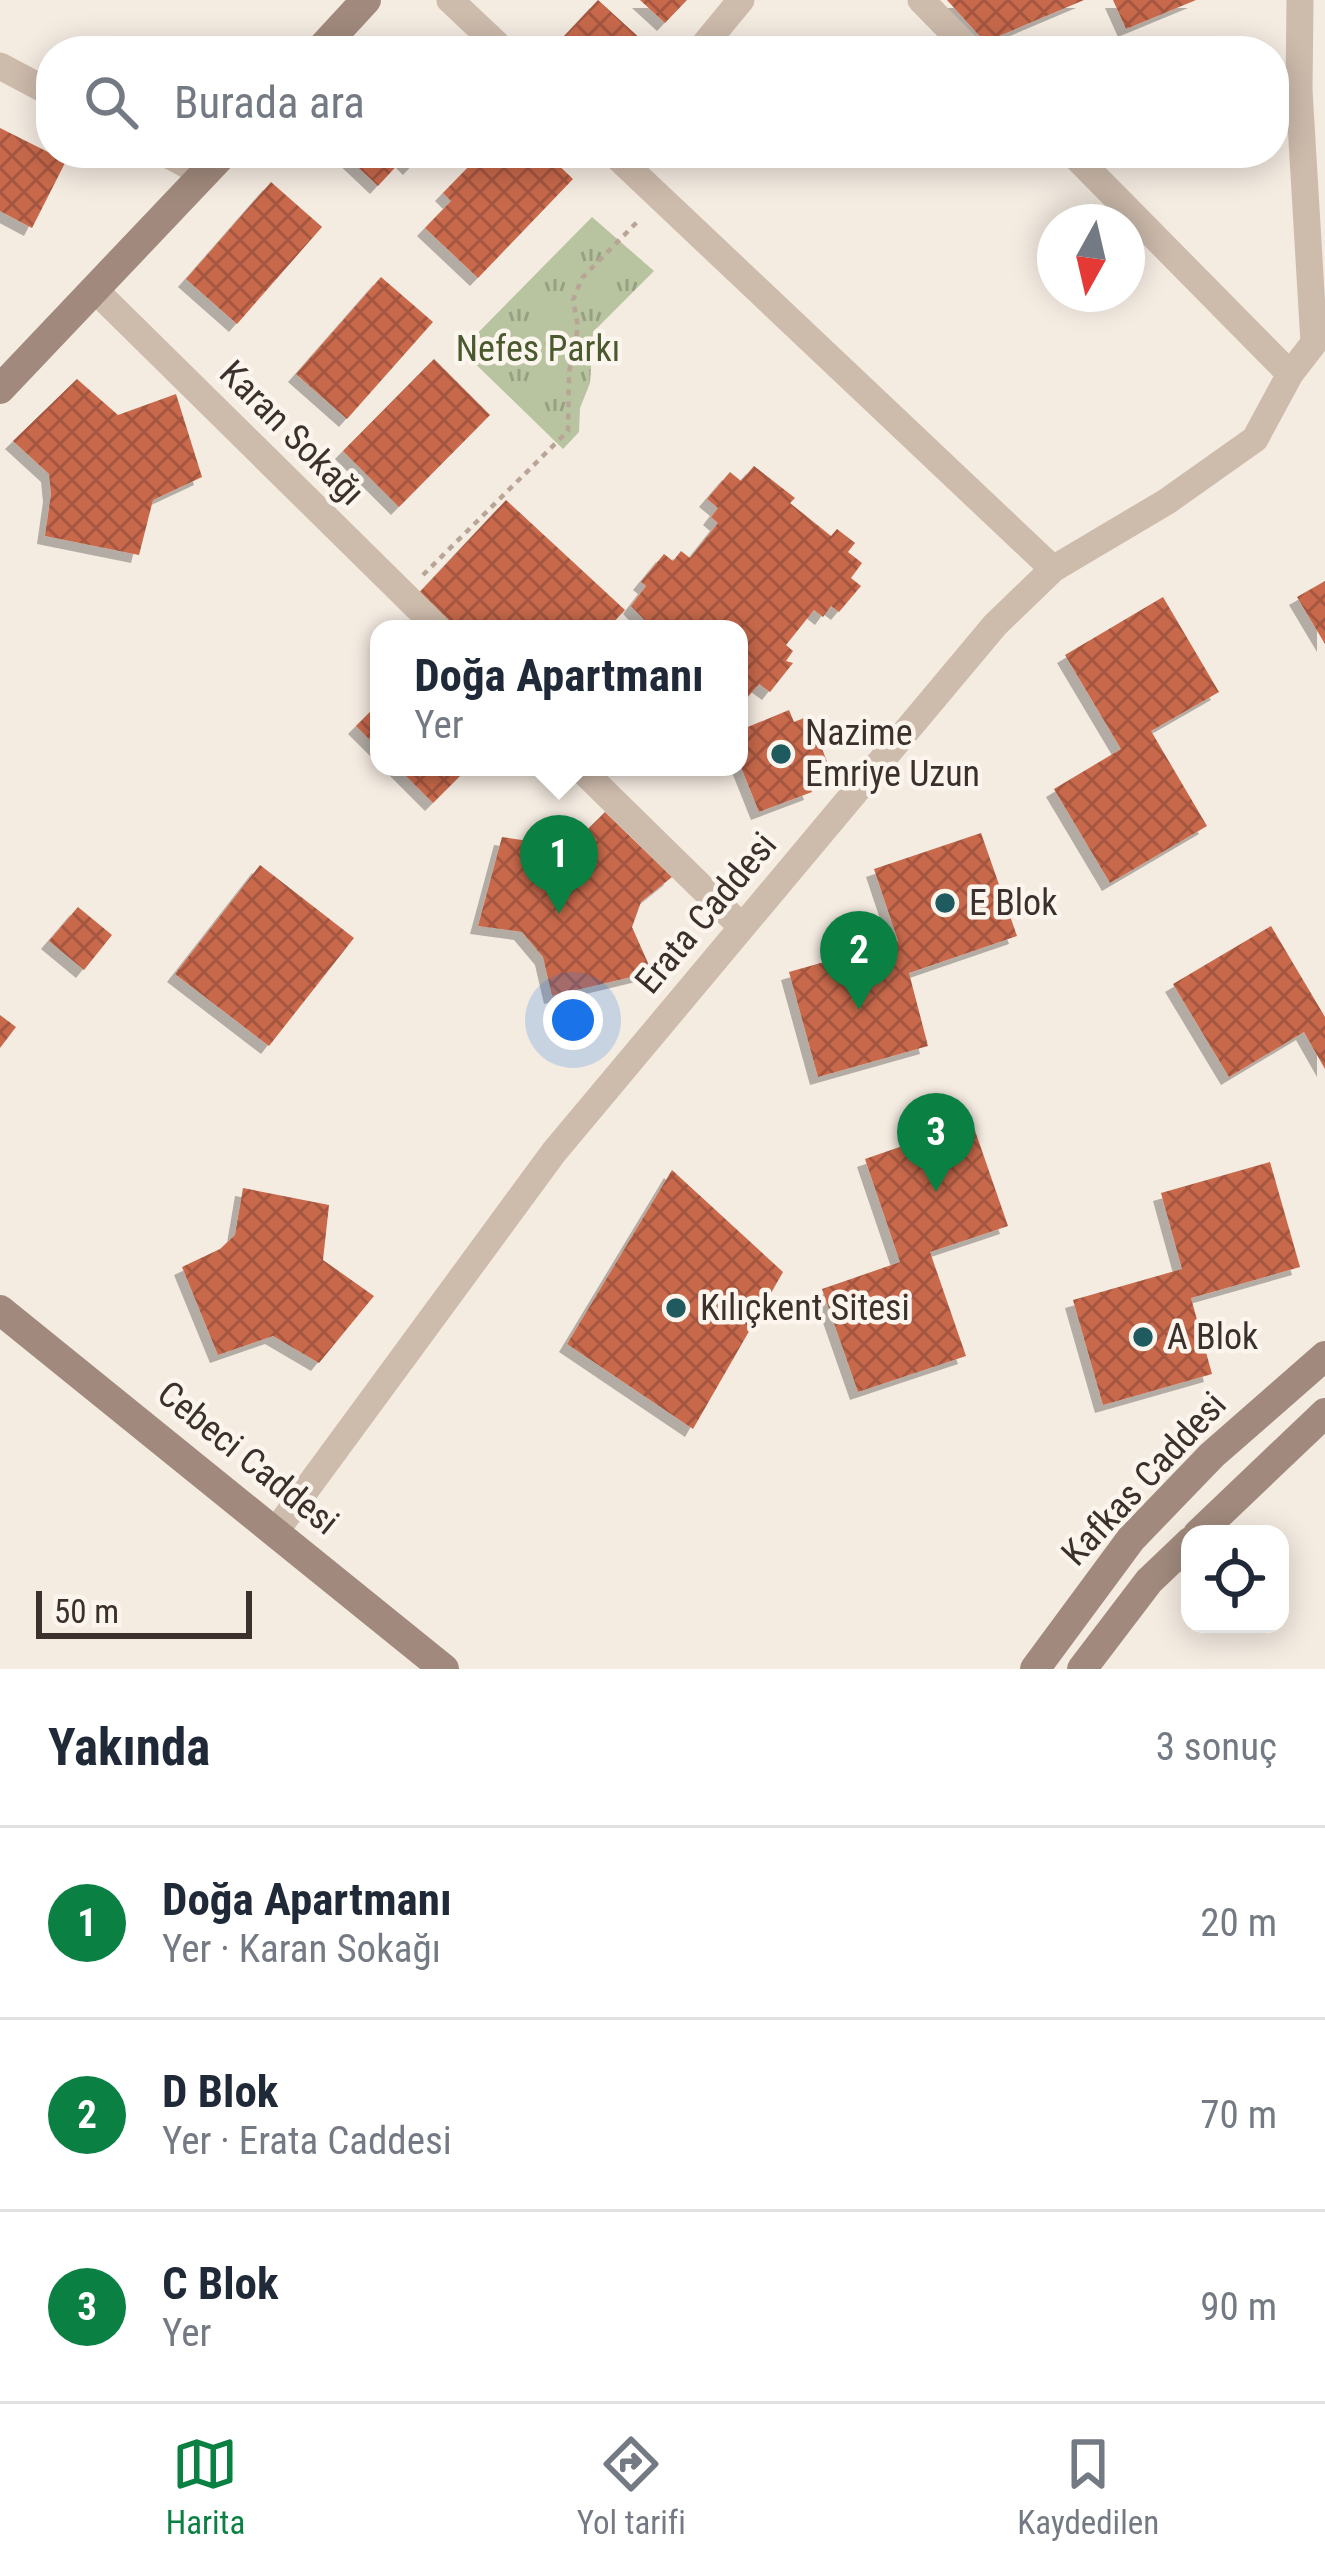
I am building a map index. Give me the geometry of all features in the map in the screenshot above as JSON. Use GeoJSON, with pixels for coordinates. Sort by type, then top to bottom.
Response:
{"type":"FeatureCollection","features":[{"type":"Feature","properties":{"kind":"street"},"geometry":{"type":"LineString","coordinates":[[333,36],[366,0]]}},
{"type":"Feature","properties":{"kind":"street"},"geometry":{"type":"LineString","coordinates":[[450,0],[488,36]]}},
{"type":"Feature","properties":{"kind":"street"},"geometry":{"type":"LineString","coordinates":[[711,36],[741,0]]}},
{"type":"Feature","properties":{"kind":"street"},"geometry":{"type":"LineString","coordinates":[[921,0],[956,36]]}},
{"type":"Feature","properties":{"kind":"street","name":"Erata Caddesi"},"geometry":{"type":"LineString","coordinates":[[275,1532],[554,1152],[995,625],[1053,569],[1166,502],[1255,439],[1290,374],[1314,343],[1299,90],[1300,0]]}},
{"type":"Feature","properties":{"kind":"street"},"geometry":{"type":"LineString","coordinates":[[0,66],[36,85]]}},
{"type":"Feature","properties":{"kind":"street"},"geometry":{"type":"LineString","coordinates":[[0,389],[210,168]]}},
{"type":"Feature","properties":{"kind":"street"},"geometry":{"type":"LineString","coordinates":[[629,168],[1053,569]]}},
{"type":"Feature","properties":{"kind":"street"},"geometry":{"type":"LineString","coordinates":[[1087,168],[1290,374]]}},
{"type":"Feature","properties":{"kind":"street","name":"Karan Sokağı"},"geometry":{"type":"LineString","coordinates":[[94,289],[430,620]]}},
{"type":"Feature","properties":{"kind":"street"},"geometry":{"type":"LineString","coordinates":[[588,776],[742,927]]}},
{"type":"Feature","properties":{"kind":"street","name":"Cebeci Caddesi"},"geometry":{"type":"LineString","coordinates":[[0,1310],[444,1669]]}},
{"type":"Feature","properties":{"kind":"street","name":"Kafkas Caddesi"},"geometry":{"type":"LineString","coordinates":[[1035,1669],[1131,1539],[1212,1455],[1325,1356]]}},
{"type":"Feature","properties":{"kind":"street"},"geometry":{"type":"LineString","coordinates":[[1207,1525],[1325,1413]]}},
{"type":"Feature","properties":{"kind":"street","name":"Kafkas Caddesi"},"geometry":{"type":"LineString","coordinates":[[1082,1669],[1149,1581],[1181,1551]]}},
{"type":"Feature","properties":{"kind":"path"},"geometry":{"type":"LineString","coordinates":[[404,594],[568,431],[569,372],[578,327],[573,301],[582,278],[662,199]]}},
{"type":"Feature","properties":{"kind":"green space","name":"Nefes Parkı"},"geometry":{"type":"Polygon","coordinates":[[[592,217],[654,271],[593,332],[590,383],[580,408],[579,432],[563,449],[461,350],[592,217]]]}},
{"type":"Feature","properties":{"kind":"building"},"geometry":{"type":"Polygon","coordinates":[[[598,0],[638,36],[564,36],[598,0]]]}},
{"type":"Feature","properties":{"kind":"building"},"geometry":{"type":"Polygon","coordinates":[[[640,0],[687,0],[665,23],[640,0]]]}},
{"type":"Feature","properties":{"kind":"building"},"geometry":{"type":"Polygon","coordinates":[[[947,0],[1084,0],[999,36],[980,36],[947,0]]]}},
{"type":"Feature","properties":{"kind":"building"},"geometry":{"type":"Polygon","coordinates":[[[1113,0],[1196,0],[1126,29],[1113,0]]]}},
{"type":"Feature","properties":{"kind":"building"},"geometry":{"type":"Polygon","coordinates":[[[0,128],[36,146],[36,168],[62,168],[32,228],[0,211],[0,128]]]}},
{"type":"Feature","properties":{"kind":"building"},"geometry":{"type":"Polygon","coordinates":[[[359,168],[395,168],[378,186],[359,168]]]}},
{"type":"Feature","properties":{"kind":"building"},"geometry":{"type":"Polygon","coordinates":[[[467,168],[562,168],[573,179],[478,278],[425,228],[451,201],[443,193],[467,168]]]}},
{"type":"Feature","properties":{"kind":"building"},"geometry":{"type":"Polygon","coordinates":[[[271,182],[322,227],[237,324],[186,279],[271,182]]]}},
{"type":"Feature","properties":{"kind":"building"},"geometry":{"type":"Polygon","coordinates":[[[381,277],[433,322],[347,419],[296,374],[381,277]]]}},
{"type":"Feature","properties":{"kind":"building"},"geometry":{"type":"Polygon","coordinates":[[[434,359],[490,415],[399,507],[343,451],[434,359]]]}},
{"type":"Feature","properties":{"kind":"building"},"geometry":{"type":"Polygon","coordinates":[[[77,379],[118,415],[176,394],[202,477],[153,500],[139,555],[45,536],[49,474],[13,441],[77,379]]]}},
{"type":"Feature","properties":{"kind":"building"},"geometry":{"type":"Polygon","coordinates":[[[754,466],[795,498],[790,503],[831,536],[837,529],[855,543],[848,552],[862,563],[851,578],[861,586],[839,612],[831,606],[823,617],[814,610],[786,645],[793,651],[786,661],[793,663],[770,692],[759,684],[748,697],[748,620],[644,620],[631,606],[646,586],[641,582],[664,554],[673,561],[681,551],[690,558],[718,523],[711,517],[718,508],[707,499],[730,472],[741,481],[754,466]]]}},
{"type":"Feature","properties":{"kind":"building"},"geometry":{"type":"Polygon","coordinates":[[[506,500],[625,610],[616,620],[443,620],[417,595],[506,500]]]}},
{"type":"Feature","properties":{"kind":"building"},"geometry":{"type":"Polygon","coordinates":[[[1325,581],[1325,644],[1297,597],[1325,581]]]}},
{"type":"Feature","properties":{"kind":"building"},"geometry":{"type":"Polygon","coordinates":[[[1163,597],[1219,692],[1151,731],[1207,826],[1110,883],[1054,789],[1121,749],[1065,655],[1163,597]]]}},
{"type":"Feature","properties":{"kind":"building","name":"Nazime Emriye Uzun"},"geometry":{"type":"Polygon","coordinates":[[[789,710],[794,722],[809,716],[830,769],[807,778],[812,792],[759,812],[745,776],[748,727],[789,710]]]}},
{"type":"Feature","properties":{"kind":"building"},"geometry":{"type":"Polygon","coordinates":[[[370,712],[370,740],[356,726],[370,712]]]}},
{"type":"Feature","properties":{"kind":"building"},"geometry":{"type":"Polygon","coordinates":[[[406,776],[460,776],[433,803],[406,776]]]}},
{"type":"Feature","properties":{"kind":"building"},"geometry":{"type":"Polygon","coordinates":[[[605,812],[672,877],[641,902],[632,927],[652,972],[552,996],[543,957],[522,932],[478,926],[502,837],[570,847],[605,812]]]}},
{"type":"Feature","properties":{"kind":"building"},"geometry":{"type":"Polygon","coordinates":[[[981,833],[1017,936],[909,973],[928,1046],[818,1077],[789,972],[898,941],[874,869],[981,833]]]}},
{"type":"Feature","properties":{"kind":"building"},"geometry":{"type":"Polygon","coordinates":[[[260,865],[354,938],[269,1046],[175,974],[260,865]]]}},
{"type":"Feature","properties":{"kind":"building"},"geometry":{"type":"Polygon","coordinates":[[[78,907],[112,935],[84,970],[49,941],[78,907]]]}},
{"type":"Feature","properties":{"kind":"building"},"geometry":{"type":"Polygon","coordinates":[[[1271,926],[1325,1017],[1325,1069],[1304,1032],[1229,1077],[1173,984],[1271,926]]]}},
{"type":"Feature","properties":{"kind":"building"},"geometry":{"type":"Polygon","coordinates":[[[0,1015],[16,1027],[0,1048],[0,1015]]]}},
{"type":"Feature","properties":{"kind":"building"},"geometry":{"type":"Polygon","coordinates":[[[972,1122],[1008,1226],[930,1252],[966,1356],[858,1392],[822,1289],[900,1262],[865,1159],[972,1122]]]}},
{"type":"Feature","properties":{"kind":"building"},"geometry":{"type":"Polygon","coordinates":[[[1270,1162],[1300,1267],[1191,1298],[1212,1374],[1103,1405],[1073,1300],[1182,1269],[1161,1193],[1270,1162]]]}},
{"type":"Feature","properties":{"kind":"building","name":"Kılıçkent Sitesi"},"geometry":{"type":"Polygon","coordinates":[[[672,1170],[783,1272],[693,1429],[567,1344],[672,1170]]]}},
{"type":"Feature","properties":{"kind":"building"},"geometry":{"type":"Polygon","coordinates":[[[243,1188],[329,1205],[323,1260],[374,1296],[319,1363],[273,1336],[218,1355],[182,1267],[220,1249],[235,1235],[243,1188]]]}},
{"type":"Feature","properties":{"kind":"place","name":"Nazime Emriye Uzun"},"geometry":{"type":"Point","coordinates":[781,754]}},
{"type":"Feature","properties":{"kind":"place","name":"E Blok"},"geometry":{"type":"Point","coordinates":[945,903]}},
{"type":"Feature","properties":{"kind":"place","name":"Doğa Apartmanı"},"geometry":{"type":"Point","coordinates":[559,914]}},
{"type":"Feature","properties":{"kind":"place","name":"D Blok"},"geometry":{"type":"Point","coordinates":[859,1010]}},
{"type":"Feature","properties":{"kind":"place","name":"C Blok"},"geometry":{"type":"Point","coordinates":[936,1192]}},
{"type":"Feature","properties":{"kind":"place","name":"Kılıçkent Sitesi"},"geometry":{"type":"Point","coordinates":[676,1308]}},
{"type":"Feature","properties":{"kind":"place","name":"A Blok"},"geometry":{"type":"Point","coordinates":[1143,1337]}}]}
